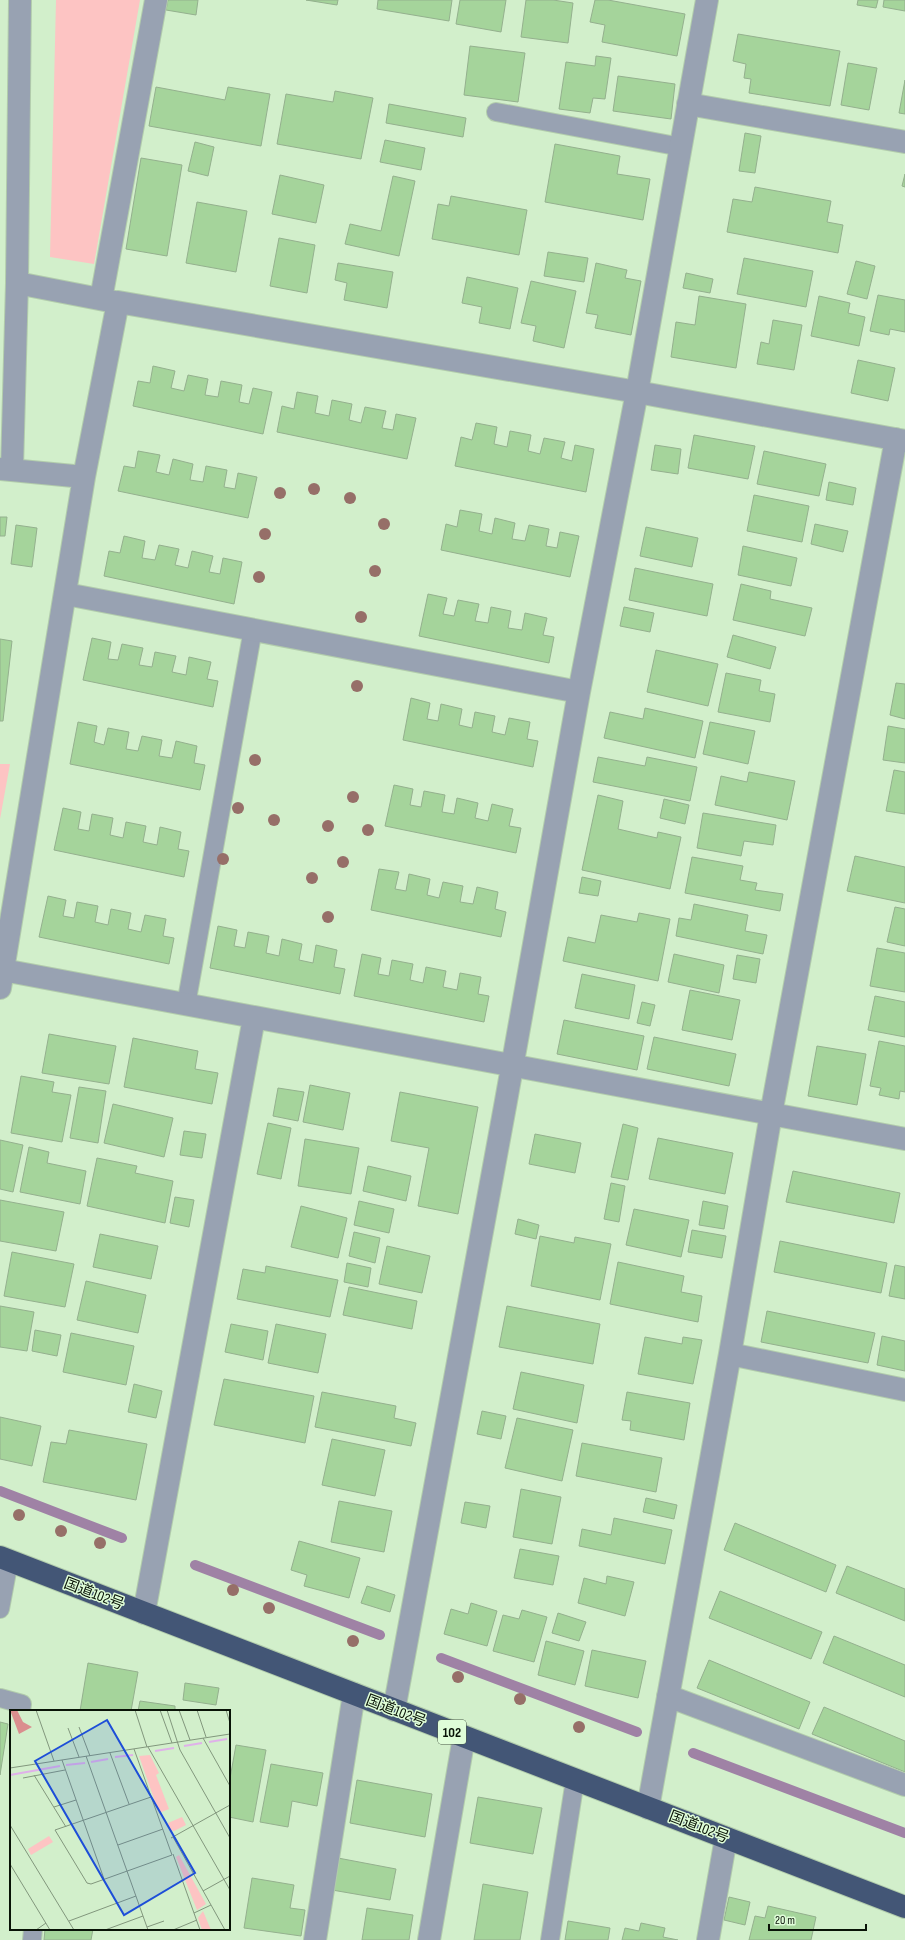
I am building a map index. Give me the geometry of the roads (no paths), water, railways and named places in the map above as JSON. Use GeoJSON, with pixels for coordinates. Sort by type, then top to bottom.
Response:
{"type":"FeatureCollection","features":[{"type":"Feature","properties":{"kind":"highway","name":"国道102号"},"geometry":{"type":"LineString","coordinates":[[4,1559],[905,1907]]}},
{"type":"Feature","properties":{"kind":"street"},"geometry":{"type":"LineString","coordinates":[[20,0],[17,283],[6,469],[84,478]]}},
{"type":"Feature","properties":{"kind":"street"},"geometry":{"type":"LineString","coordinates":[[156,0],[66,594],[2,979],[186,1005],[905,1139]]}},
{"type":"Feature","properties":{"kind":"street"},"geometry":{"type":"LineString","coordinates":[[394,1710],[579,692],[637,392],[707,0]]}},
{"type":"Feature","properties":{"kind":"street"},"geometry":{"type":"LineString","coordinates":[[688,104],[905,142]]}},
{"type":"Feature","properties":{"kind":"street"},"geometry":{"type":"LineString","coordinates":[[17,283],[110,301],[637,392],[900,440],[770,1114],[730,1354],[648,1808]]}},
{"type":"Feature","properties":{"kind":"street"},"geometry":{"type":"LineString","coordinates":[[66,594],[579,692]]}},
{"type":"Feature","properties":{"kind":"street"},"geometry":{"type":"LineString","coordinates":[[144,1613],[254,1018]]}},
{"type":"Feature","properties":{"kind":"street"},"geometry":{"type":"LineString","coordinates":[[730,1354],[905,1390]]}},
{"type":"Feature","properties":{"kind":"street"},"geometry":{"type":"LineString","coordinates":[[315,1940],[354,1694]]}},
{"type":"Feature","properties":{"kind":"street"},"geometry":{"type":"LineString","coordinates":[[668,1696],[905,1785]]}},
{"type":"Feature","properties":{"kind":"street"},"geometry":{"type":"LineString","coordinates":[[429,1940],[464,1737]]}},
{"type":"Feature","properties":{"kind":"street"},"geometry":{"type":"LineString","coordinates":[[708,1940],[726,1838]]}},
{"type":"Feature","properties":{"kind":"lane"},"geometry":{"type":"LineString","coordinates":[[496,112],[681,147]]}},
{"type":"Feature","properties":{"kind":"lane"},"geometry":{"type":"LineString","coordinates":[[186,1005],[253,629]]}},
{"type":"Feature","properties":{"kind":"lane"},"geometry":{"type":"LineString","coordinates":[[0,1609],[4,1559]]}},
{"type":"Feature","properties":{"kind":"lane"},"geometry":{"type":"LineString","coordinates":[[0,1698],[22,1704],[22,1710]]}},
{"type":"Feature","properties":{"kind":"lane"},"geometry":{"type":"LineString","coordinates":[[550,1940],[575,1780]]}},
{"type":"Feature","properties":{"kind":"lane"},"geometry":{"type":"LineString","coordinates":[[32,1940],[33,1930]]}},
{"type":"Feature","properties":{"kind":"waterway"},"geometry":{"type":"LineString","coordinates":[[0,1491],[122,1538]]}},
{"type":"Feature","properties":{"kind":"waterway"},"geometry":{"type":"LineString","coordinates":[[195,1565],[380,1635]]}},
{"type":"Feature","properties":{"kind":"waterway"},"geometry":{"type":"LineString","coordinates":[[441,1658],[637,1732]]}},
{"type":"Feature","properties":{"kind":"waterway"},"geometry":{"type":"LineString","coordinates":[[693,1753],[905,1833]]}}]}
